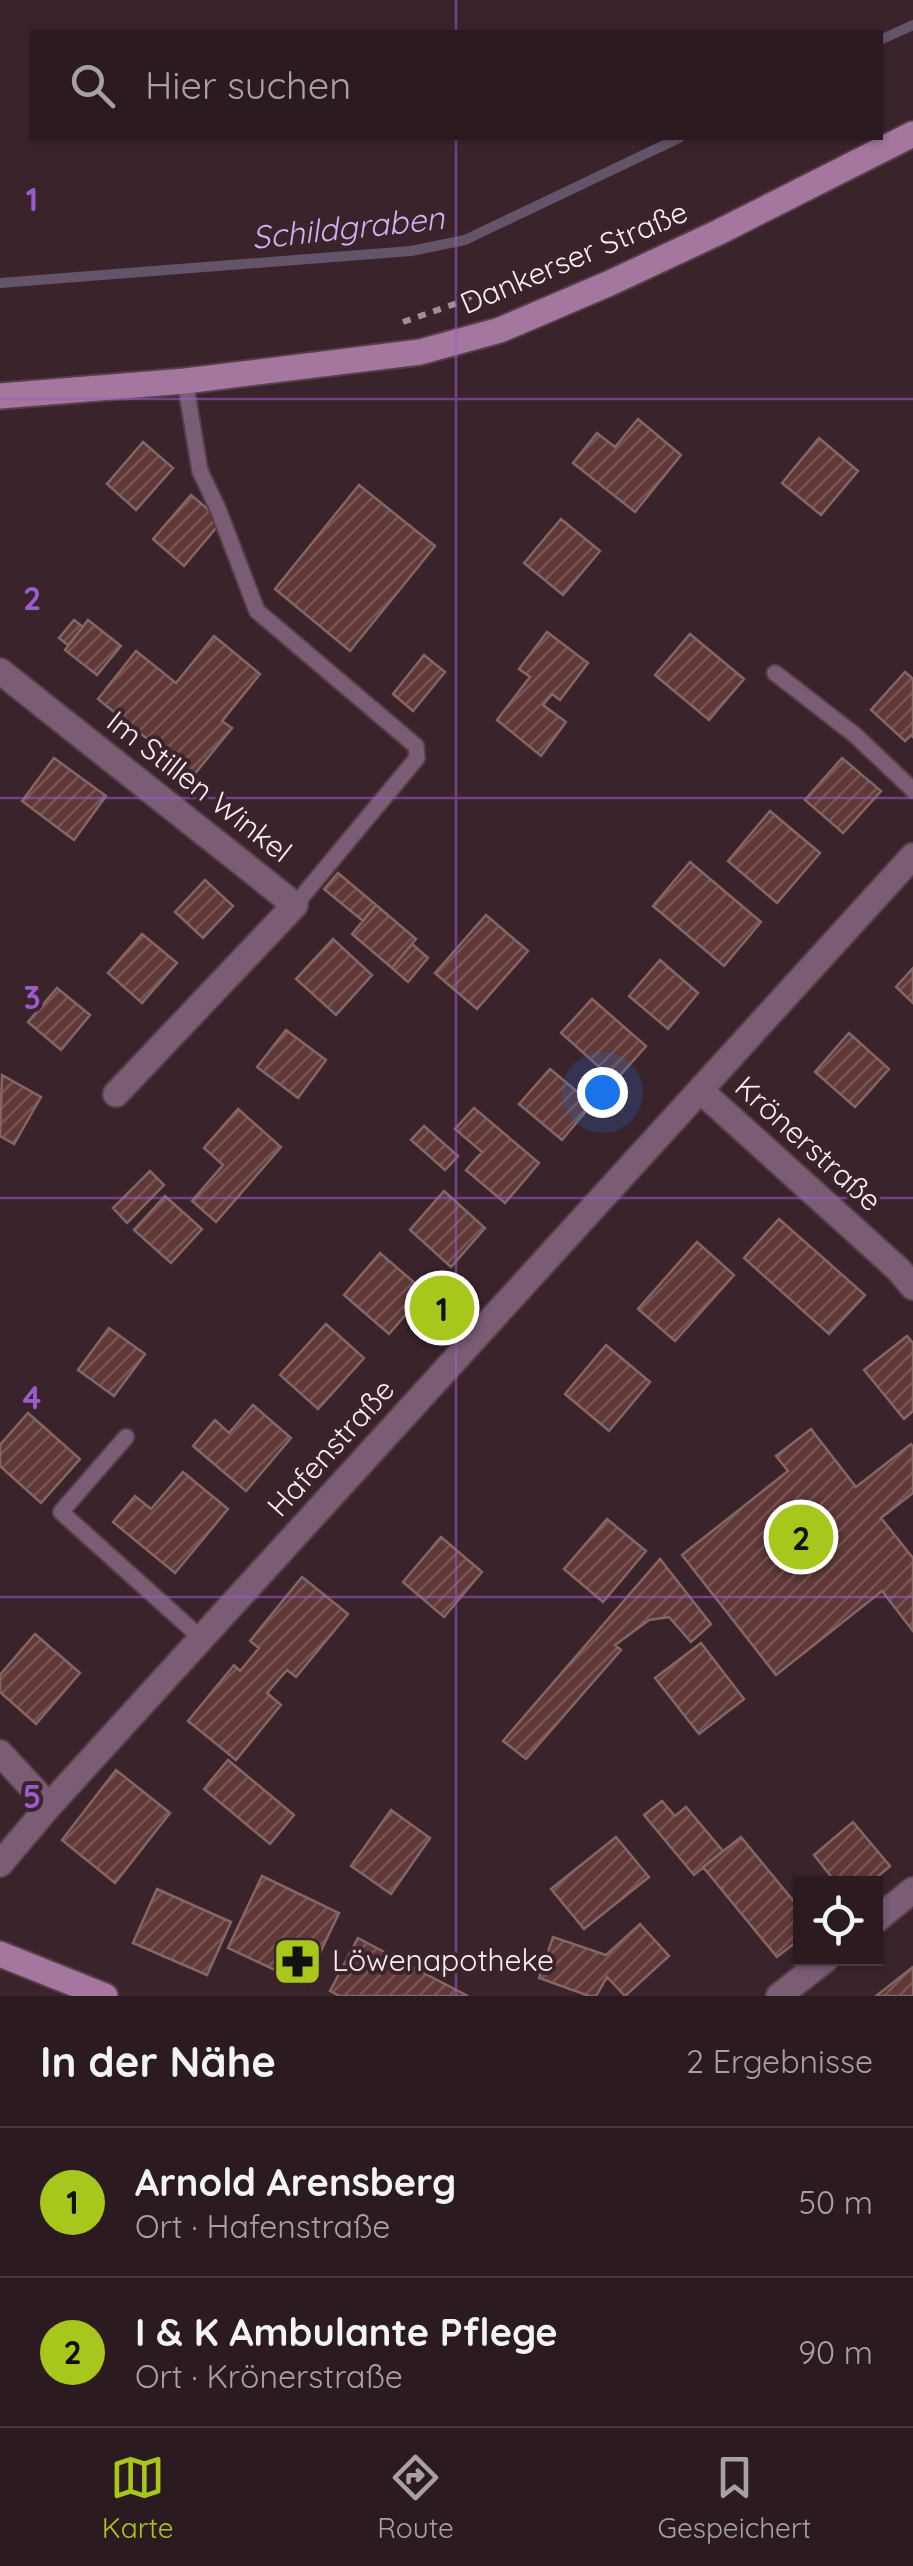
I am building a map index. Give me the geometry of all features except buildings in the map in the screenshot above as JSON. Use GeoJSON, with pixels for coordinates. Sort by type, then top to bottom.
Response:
{"type":"FeatureCollection","features":[{"type":"Feature","properties":{"kind":"main road","name":"Dankerser Straße"},"geometry":{"type":"LineString","coordinates":[[0,396],[186,381],[420,352],[500,330],[718,232],[913,134]]}},
{"type":"Feature","properties":{"kind":"main road"},"geometry":{"type":"LineString","coordinates":[[0,1954],[106,1996]]}},
{"type":"Feature","properties":{"kind":"street","name":"Im Stillen Winkel"},"geometry":{"type":"LineString","coordinates":[[0,671],[295,906],[116,1094]]}},
{"type":"Feature","properties":{"kind":"street","name":"Hafenstraße"},"geometry":{"type":"LineString","coordinates":[[0,1864],[48,1806],[913,856]]}},
{"type":"Feature","properties":{"kind":"street","name":"Krönerstraße"},"geometry":{"type":"LineString","coordinates":[[701,1091],[900,1270],[913,1287]]}},
{"type":"Feature","properties":{"kind":"street"},"geometry":{"type":"LineString","coordinates":[[0,1753],[48,1806]]}},
{"type":"Feature","properties":{"kind":"street"},"geometry":{"type":"LineString","coordinates":[[883,1914],[913,1890]]}},
{"type":"Feature","properties":{"kind":"street"},"geometry":{"type":"LineString","coordinates":[[779,1996],[816,1966]]}},
{"type":"Feature","properties":{"kind":"lane"},"geometry":{"type":"LineString","coordinates":[[186,381],[200,471],[257,611],[416,746],[417,758],[295,906]]}},
{"type":"Feature","properties":{"kind":"lane"},"geometry":{"type":"LineString","coordinates":[[775,674],[855,736],[913,790]]}},
{"type":"Feature","properties":{"kind":"lane"},"geometry":{"type":"LineString","coordinates":[[126,1437],[62,1512],[201,1638]]}},
{"type":"Feature","properties":{"kind":"waterway","name":"Schildgraben"},"geometry":{"type":"LineString","coordinates":[[883,39],[913,25]]}},
{"type":"Feature","properties":{"kind":"waterway","name":"Schildgraben"},"geometry":{"type":"LineString","coordinates":[[0,283],[411,251],[465,240],[675,140]]}},
{"type":"Feature","properties":{"kind":"place","name":"Arnold Arensberg"},"geometry":{"type":"Point","coordinates":[442,1308]}},
{"type":"Feature","properties":{"kind":"place","name":"I & K Ambulante Pflege"},"geometry":{"type":"Point","coordinates":[801,1537]}},
{"type":"Feature","properties":{"kind":"place","name":"Löwenapotheke"},"geometry":{"type":"Point","coordinates":[297,1961]}}]}
